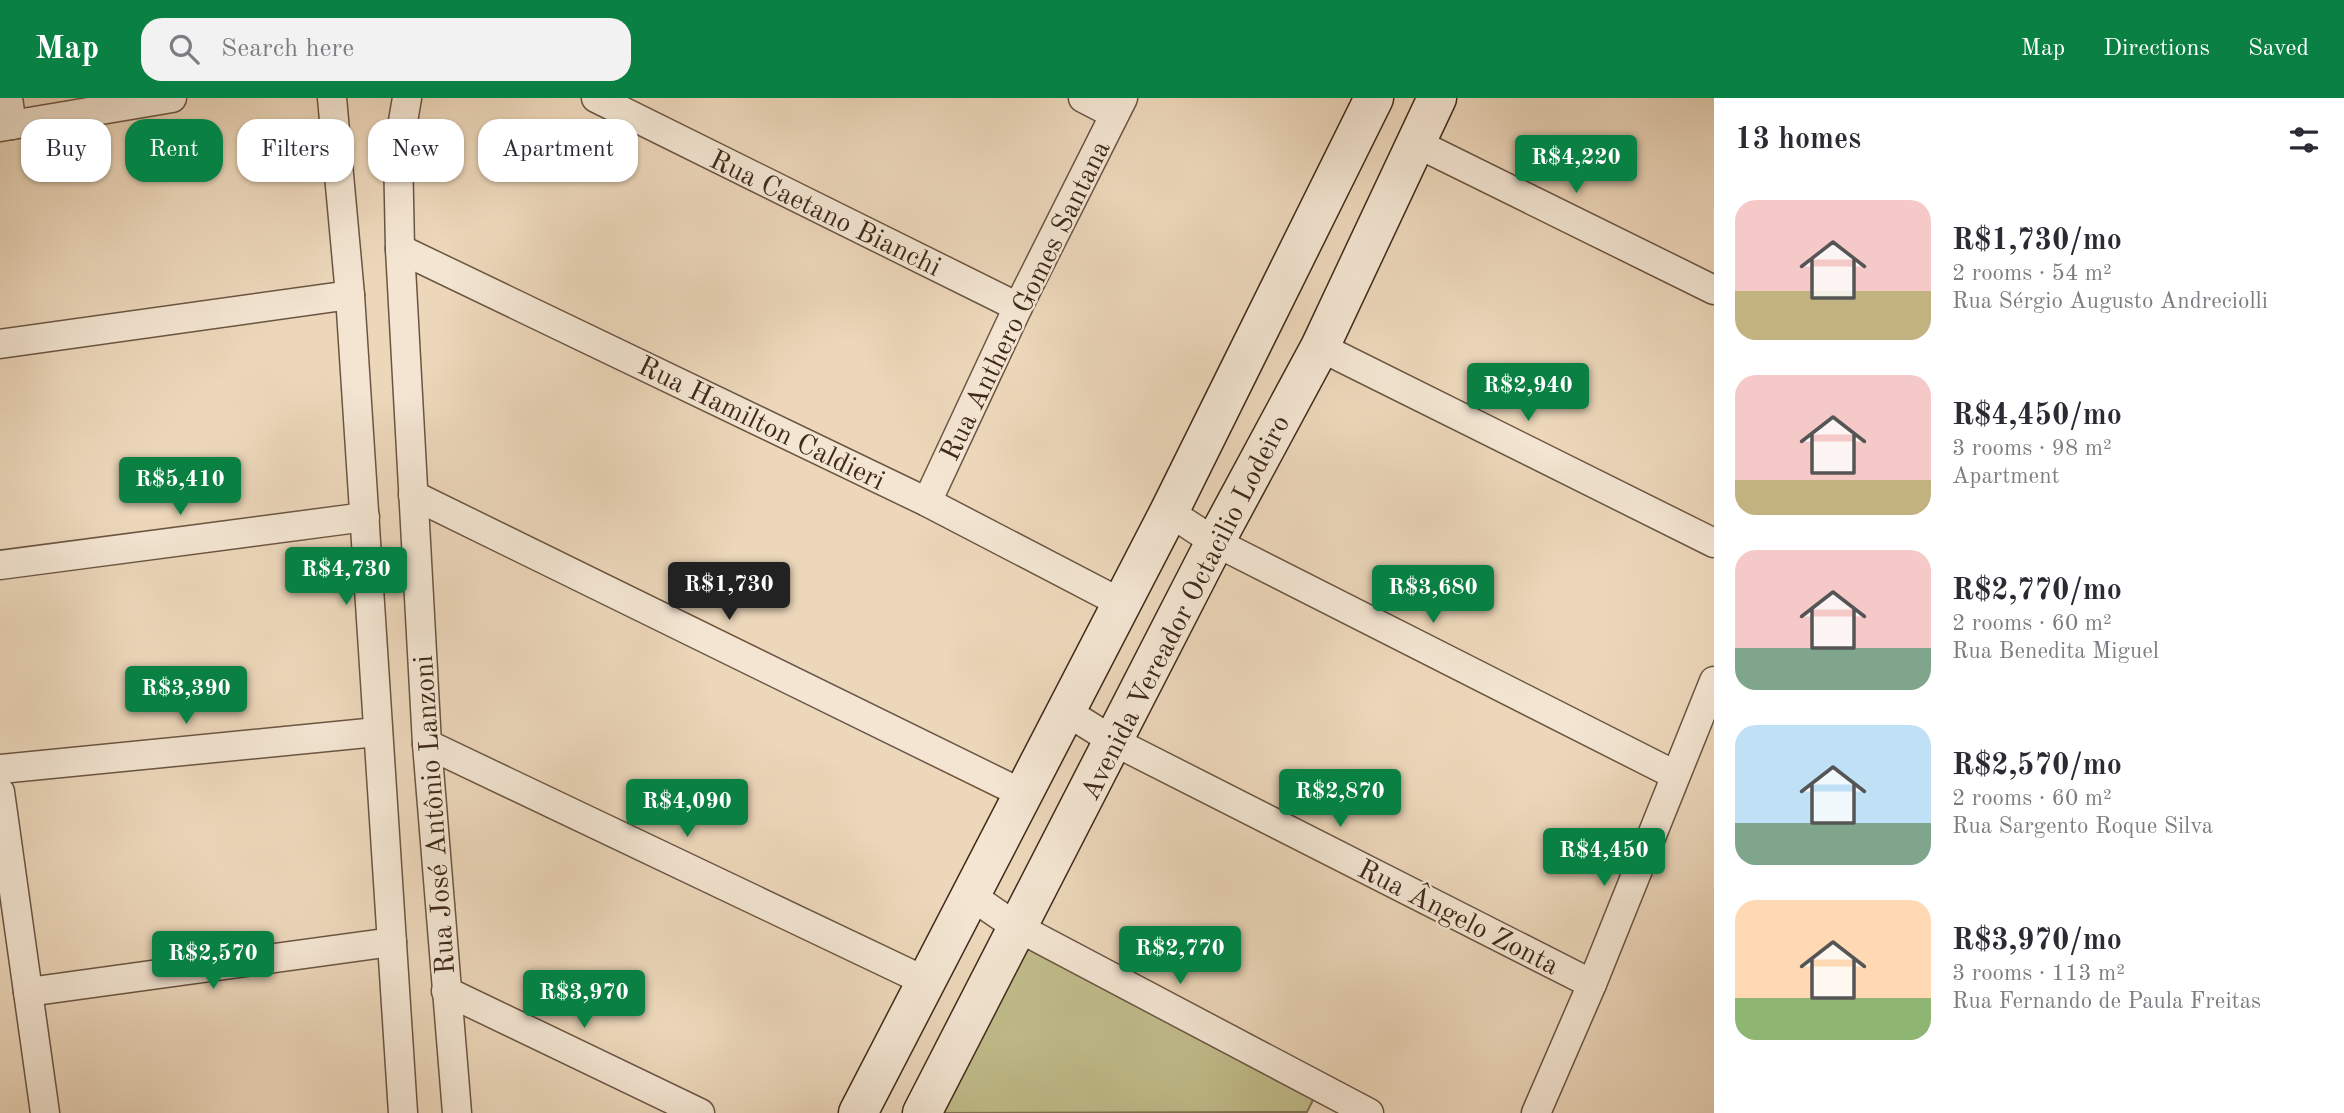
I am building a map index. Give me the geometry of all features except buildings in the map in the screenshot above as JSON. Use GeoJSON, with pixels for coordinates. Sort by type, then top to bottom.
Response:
{"type":"FeatureCollection","features":[{"type":"Feature","properties":{"kind":"street"},"geometry":{"type":"LineString","coordinates":[[7,116],[172,98]]}},
{"type":"Feature","properties":{"kind":"street","name":"Rua José Antônio Lanzoni"},"geometry":{"type":"LineString","coordinates":[[332,98],[350,295],[403,1113]]}},
{"type":"Feature","properties":{"kind":"street","name":"Rua José Antônio Lanzoni"},"geometry":{"type":"LineString","coordinates":[[407,98],[398,150],[400,249],[427,744],[457,1113]]}},
{"type":"Feature","properties":{"kind":"street","name":"Rua Caetano Bianchi"},"geometry":{"type":"LineString","coordinates":[[596,98],[1018,307]]}},
{"type":"Feature","properties":{"kind":"street"},"geometry":{"type":"LineString","coordinates":[[1083,98],[1119,106]]}},
{"type":"Feature","properties":{"kind":"street","name":"Avenida Vereador Octacilio Lodeiro"},"geometry":{"type":"LineString","coordinates":[[858,1113],[1169,512],[1374,98]]}},
{"type":"Feature","properties":{"kind":"street","name":"Avenida Vereador Octacilio Lodeiro"},"geometry":{"type":"LineString","coordinates":[[922,1113],[1015,926],[1115,742],[1215,542],[1320,347],[1437,98]]}},
{"type":"Feature","properties":{"kind":"street","name":"Rua Anthero Gomes Santana"},"geometry":{"type":"LineString","coordinates":[[927,502],[1018,307],[1119,106]]}},
{"type":"Feature","properties":{"kind":"street"},"geometry":{"type":"LineString","coordinates":[[1416,143],[1714,290]]}},
{"type":"Feature","properties":{"kind":"street","name":"Rua Hamilton Caldieri"},"geometry":{"type":"LineString","coordinates":[[400,249],[927,502],[1121,603]]}},
{"type":"Feature","properties":{"kind":"street"},"geometry":{"type":"LineString","coordinates":[[0,344],[350,295]]}},
{"type":"Feature","properties":{"kind":"street"},"geometry":{"type":"LineString","coordinates":[[1320,347],[1714,543]]}},
{"type":"Feature","properties":{"kind":"street"},"geometry":{"type":"LineString","coordinates":[[413,495],[1023,794]]}},
{"type":"Feature","properties":{"kind":"street"},"geometry":{"type":"LineString","coordinates":[[1169,512],[1215,542],[1675,775]]}},
{"type":"Feature","properties":{"kind":"street"},"geometry":{"type":"LineString","coordinates":[[0,565],[365,517]]}},
{"type":"Feature","properties":{"kind":"street"},"geometry":{"type":"LineString","coordinates":[[1536,1113],[1592,984],[1714,681]]}},
{"type":"Feature","properties":{"kind":"street","name":"Rua Ângelo Zonta"},"geometry":{"type":"LineString","coordinates":[[1067,712],[1115,742],[1592,984]]}},
{"type":"Feature","properties":{"kind":"street"},"geometry":{"type":"LineString","coordinates":[[0,769],[377,732]]}},
{"type":"Feature","properties":{"kind":"street"},"geometry":{"type":"LineString","coordinates":[[427,744],[925,981]]}},
{"type":"Feature","properties":{"kind":"street"},"geometry":{"type":"LineString","coordinates":[[0,792],[45,1113]]}},
{"type":"Feature","properties":{"kind":"street"},"geometry":{"type":"LineString","coordinates":[[970,895],[1015,926],[1369,1113]]}},
{"type":"Feature","properties":{"kind":"street"},"geometry":{"type":"LineString","coordinates":[[27,992],[392,942]]}},
{"type":"Feature","properties":{"kind":"street"},"geometry":{"type":"LineString","coordinates":[[446,991],[700,1113]]}},
{"type":"Feature","properties":{"kind":"shaded area"},"geometry":{"type":"Polygon","coordinates":[[[1019,942],[1305,1084],[1313,1100],[1307,1112],[930,1113],[1019,942]]]}}]}
